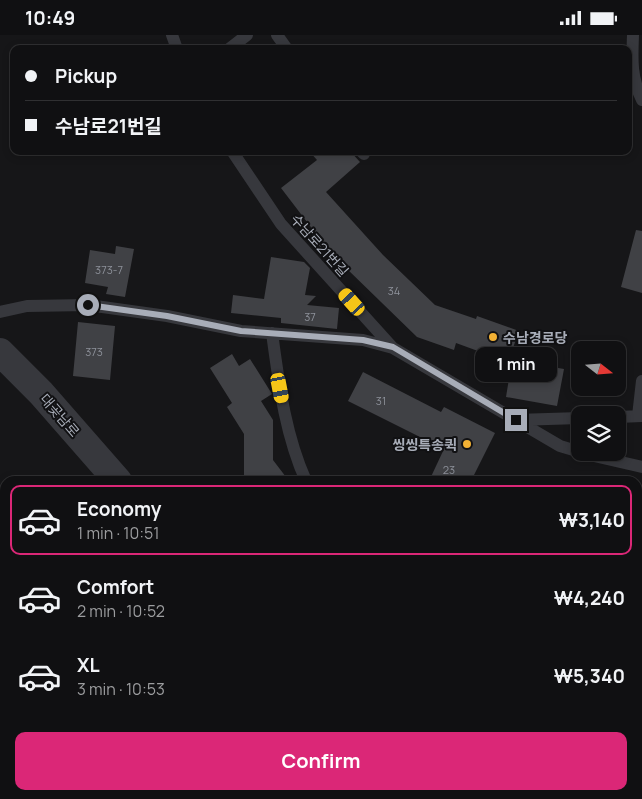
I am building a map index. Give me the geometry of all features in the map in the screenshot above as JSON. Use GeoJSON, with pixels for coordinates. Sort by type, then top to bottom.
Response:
{"type":"FeatureCollection","features":[{"type":"Feature","properties":{"kind":"street","name":"대곶남로"},"geometry":{"type":"LineString","coordinates":[[0,352],[41,393],[114,476]]}},
{"type":"Feature","properties":{"kind":"lane"},"geometry":{"type":"LineString","coordinates":[[234,45],[247,35]]}},
{"type":"Feature","properties":{"kind":"lane"},"geometry":{"type":"LineString","coordinates":[[632,50],[633,35]]}},
{"type":"Feature","properties":{"kind":"lane"},"geometry":{"type":"LineString","coordinates":[[632,70],[635,86],[642,100]]}},
{"type":"Feature","properties":{"kind":"lane","name":"수남로21번길"},"geometry":{"type":"LineString","coordinates":[[235,155],[281,224],[393,347],[516,420],[560,445],[571,449]]}},
{"type":"Feature","properties":{"kind":"lane"},"geometry":{"type":"LineString","coordinates":[[0,312],[27,306],[88,305],[167,316],[241,331],[363,340],[393,347]]}},
{"type":"Feature","properties":{"kind":"lane"},"geometry":{"type":"LineString","coordinates":[[272,333],[287,427],[304,476]]}},
{"type":"Feature","properties":{"kind":"lane"},"geometry":{"type":"LineString","coordinates":[[626,417],[640,416],[642,381]]}},
{"type":"Feature","properties":{"kind":"lane"},"geometry":{"type":"LineString","coordinates":[[516,420],[571,418]]}},
{"type":"Feature","properties":{"kind":"lane","name":"수남로21번길"},"geometry":{"type":"LineString","coordinates":[[613,461],[642,467]]}},
{"type":"Feature","properties":{"kind":"building"},"geometry":{"type":"Polygon","coordinates":[[[313,155],[354,155],[360,162],[326,192],[383,255],[435,305],[476,319],[477,316],[519,331],[508,362],[456,343],[454,350],[417,337],[345,267],[344,273],[312,238],[320,239],[281,188],[317,160],[313,155]]]}},
{"type":"Feature","properties":{"kind":"building"},"geometry":{"type":"Polygon","coordinates":[[[636,230],[642,231],[642,293],[621,287],[636,230]]]}},
{"type":"Feature","properties":{"kind":"building"},"geometry":{"type":"Polygon","coordinates":[[[116,246],[134,249],[125,297],[106,294],[108,287],[85,283],[90,250],[115,254],[116,246]]]}},
{"type":"Feature","properties":{"kind":"building"},"geometry":{"type":"Polygon","coordinates":[[[271,257],[304,262],[310,268],[305,295],[316,296],[307,305],[339,308],[337,329],[281,323],[281,318],[231,313],[233,295],[264,299],[271,257]]]}},
{"type":"Feature","properties":{"kind":"building"},"geometry":{"type":"Polygon","coordinates":[[[78,322],[115,326],[110,380],[73,376],[78,322]]]}},
{"type":"Feature","properties":{"kind":"building"},"geometry":{"type":"Polygon","coordinates":[[[232,354],[239,366],[250,359],[272,394],[261,401],[273,420],[273,460],[285,476],[244,476],[244,434],[227,407],[232,403],[210,368],[232,354]]]}},
{"type":"Feature","properties":{"kind":"building"},"geometry":{"type":"Polygon","coordinates":[[[512,360],[564,369],[557,406],[506,397],[512,360]]]}},
{"type":"Feature","properties":{"kind":"building"},"geometry":{"type":"Polygon","coordinates":[[[363,372],[441,412],[444,407],[495,433],[474,476],[431,476],[444,449],[348,401],[363,372]]]}},
{"type":"Feature","properties":{"kind":"place","name":"수남경로당"},"geometry":{"type":"Point","coordinates":[493,337]}},
{"type":"Feature","properties":{"kind":"place","name":"씽씽특송퀵"},"geometry":{"type":"Point","coordinates":[467,444]}},
{"type":"Feature","properties":{"kind":"route"},"geometry":{"type":"LineString","coordinates":[[88,305],[167,316],[241,331],[363,340],[393,347],[516,420]]}}]}
